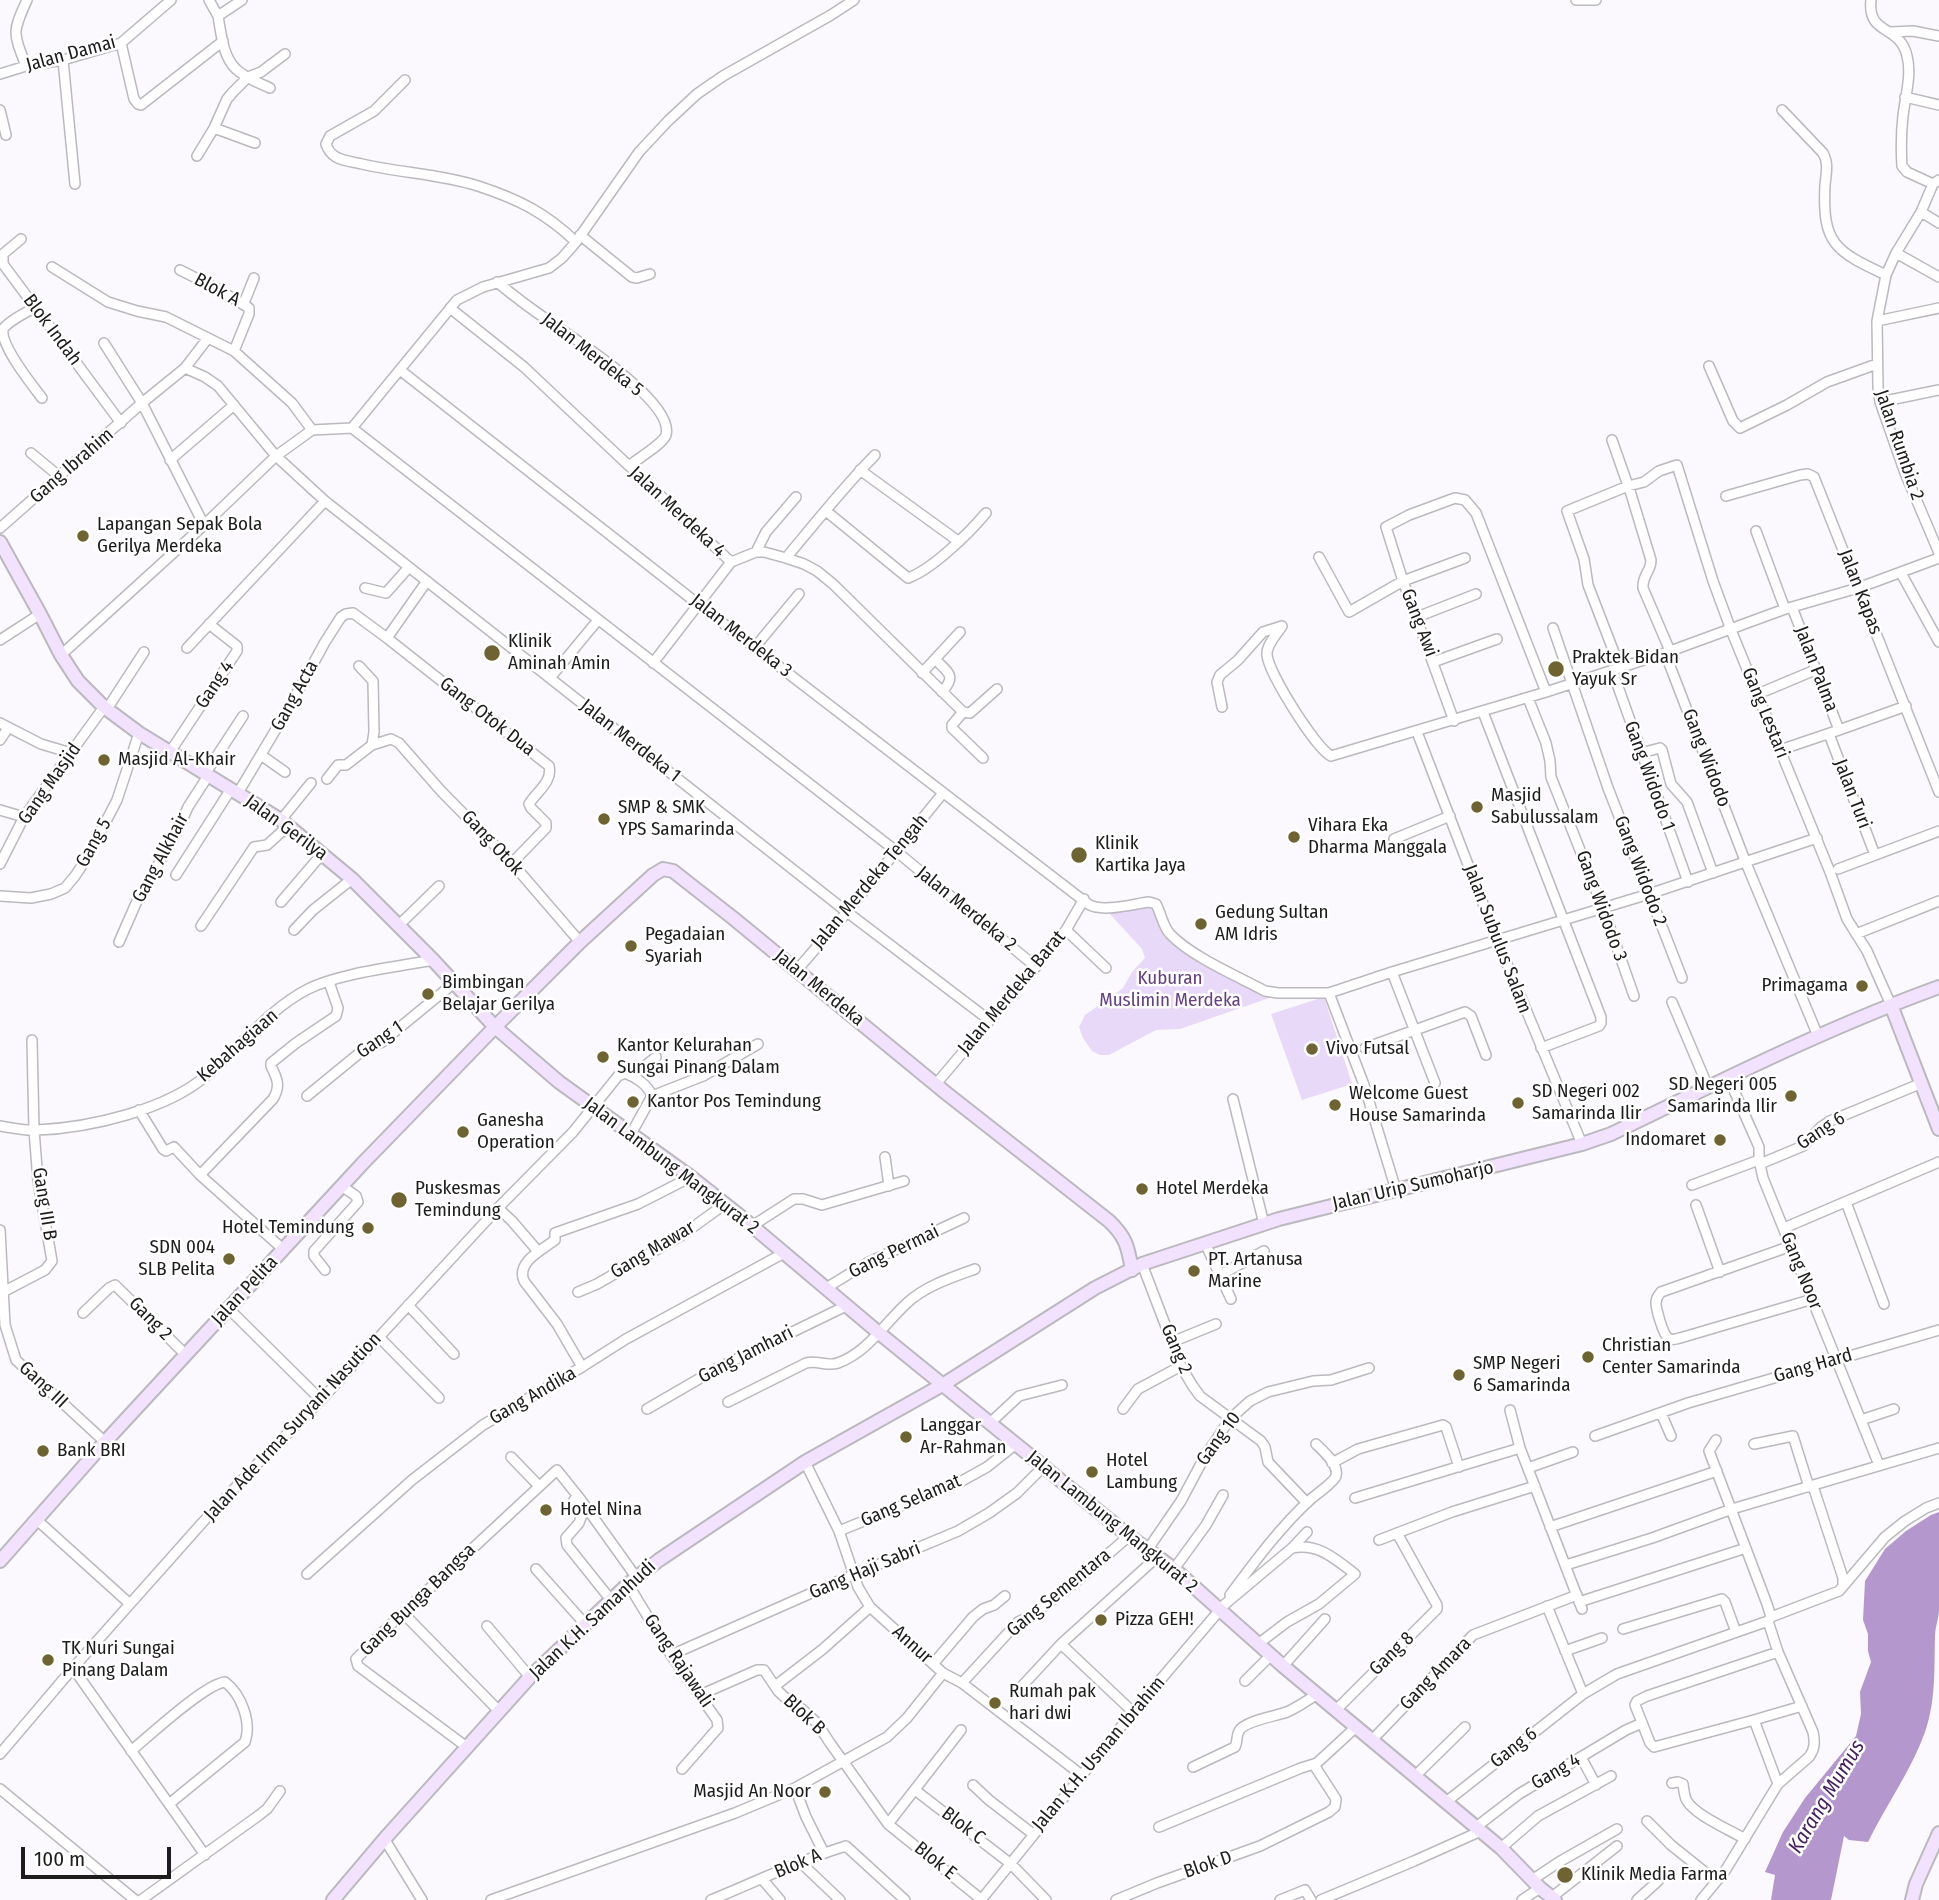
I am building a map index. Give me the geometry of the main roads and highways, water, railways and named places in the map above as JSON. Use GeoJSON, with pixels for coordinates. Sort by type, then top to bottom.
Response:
{"type":"FeatureCollection","features":[{"type":"Feature","properties":{"kind":"water","name":"Karang Mumus"},"geometry":{"type":"Polygon","coordinates":[[[1939,1512],[1939,1609],[1935,1633],[1934,1684],[1929,1720],[1919,1746],[1868,1842],[1849,1840],[1844,1836],[1831,1900],[1771,1900],[1775,1875],[1765,1872],[1783,1832],[1805,1798],[1856,1736],[1861,1714],[1860,1692],[1871,1662],[1868,1634],[1863,1620],[1865,1581],[1885,1549],[1906,1531],[1939,1512]]]}},
{"type":"Feature","properties":{"kind":"place","name":"Lapangan Sepak Bola Gerilya Merdeka"},"geometry":{"type":"Point","coordinates":[83,536]}},
{"type":"Feature","properties":{"kind":"place","name":"Klinik Aminah Amin"},"geometry":{"type":"Point","coordinates":[492,653]}},
{"type":"Feature","properties":{"kind":"place","name":"Praktek Bidan Yayuk Sr"},"geometry":{"type":"Point","coordinates":[1556,669]}},
{"type":"Feature","properties":{"kind":"place","name":"Masjid Al-Khair"},"geometry":{"type":"Point","coordinates":[104,760]}},
{"type":"Feature","properties":{"kind":"place","name":"Masjid Sabulussalam"},"geometry":{"type":"Point","coordinates":[1477,807]}},
{"type":"Feature","properties":{"kind":"place","name":"SMP & SMK YPS Samarinda"},"geometry":{"type":"Point","coordinates":[604,819]}},
{"type":"Feature","properties":{"kind":"place","name":"Vihara Eka Dharma Manggala"},"geometry":{"type":"Point","coordinates":[1294,837]}},
{"type":"Feature","properties":{"kind":"place","name":"Klinik Kartika Jaya"},"geometry":{"type":"Point","coordinates":[1079,855]}},
{"type":"Feature","properties":{"kind":"place","name":"Gedung Sultan AM Idris"},"geometry":{"type":"Point","coordinates":[1201,924]}},
{"type":"Feature","properties":{"kind":"place","name":"Pegadaian Syariah"},"geometry":{"type":"Point","coordinates":[631,946]}},
{"type":"Feature","properties":{"kind":"place","name":"Primagama"},"geometry":{"type":"Point","coordinates":[1862,986]}},
{"type":"Feature","properties":{"kind":"place","name":"Bimbingan Belajar Gerilya"},"geometry":{"type":"Point","coordinates":[428,994]}},
{"type":"Feature","properties":{"kind":"place","name":"Vivo Futsal"},"geometry":{"type":"Point","coordinates":[1312,1049]}},
{"type":"Feature","properties":{"kind":"place","name":"Kantor Kelurahan Sungai Pinang Dalam"},"geometry":{"type":"Point","coordinates":[603,1057]}},
{"type":"Feature","properties":{"kind":"place","name":"SD Negeri 005 Samarinda Ilir"},"geometry":{"type":"Point","coordinates":[1791,1096]}},
{"type":"Feature","properties":{"kind":"place","name":"Kantor Pos Temindung"},"geometry":{"type":"Point","coordinates":[633,1102]}},
{"type":"Feature","properties":{"kind":"place","name":"SD Negeri 002 Samarinda Ilir"},"geometry":{"type":"Point","coordinates":[1518,1103]}},
{"type":"Feature","properties":{"kind":"place","name":"Welcome Guest House Samarinda"},"geometry":{"type":"Point","coordinates":[1335,1105]}},
{"type":"Feature","properties":{"kind":"place","name":"Ganesha Operation"},"geometry":{"type":"Point","coordinates":[463,1132]}},
{"type":"Feature","properties":{"kind":"place","name":"Indomaret"},"geometry":{"type":"Point","coordinates":[1720,1140]}},
{"type":"Feature","properties":{"kind":"place","name":"Hotel Merdeka"},"geometry":{"type":"Point","coordinates":[1142,1189]}},
{"type":"Feature","properties":{"kind":"place","name":"Puskesmas Temindung"},"geometry":{"type":"Point","coordinates":[399,1200]}},
{"type":"Feature","properties":{"kind":"place","name":"Hotel Temindung"},"geometry":{"type":"Point","coordinates":[368,1228]}},
{"type":"Feature","properties":{"kind":"place","name":"SDN 004 SLB Pelita"},"geometry":{"type":"Point","coordinates":[229,1259]}},
{"type":"Feature","properties":{"kind":"place","name":"PT. Artanusa Marine"},"geometry":{"type":"Point","coordinates":[1194,1271]}},
{"type":"Feature","properties":{"kind":"place","name":"Christian Center Samarinda"},"geometry":{"type":"Point","coordinates":[1588,1357]}},
{"type":"Feature","properties":{"kind":"place","name":"SMP Negeri 6 Samarinda"},"geometry":{"type":"Point","coordinates":[1459,1375]}},
{"type":"Feature","properties":{"kind":"place","name":"Langgar Ar-Rahman"},"geometry":{"type":"Point","coordinates":[906,1437]}},
{"type":"Feature","properties":{"kind":"place","name":"Bank BRI"},"geometry":{"type":"Point","coordinates":[43,1451]}},
{"type":"Feature","properties":{"kind":"place","name":"Hotel Lambung"},"geometry":{"type":"Point","coordinates":[1092,1472]}},
{"type":"Feature","properties":{"kind":"place","name":"Hotel Nina"},"geometry":{"type":"Point","coordinates":[546,1510]}},
{"type":"Feature","properties":{"kind":"place","name":"Pizza GEH!"},"geometry":{"type":"Point","coordinates":[1101,1620]}},
{"type":"Feature","properties":{"kind":"place","name":"TK Nuri Sungai Pinang Dalam"},"geometry":{"type":"Point","coordinates":[48,1660]}},
{"type":"Feature","properties":{"kind":"place","name":"Rumah pak hari dwi"},"geometry":{"type":"Point","coordinates":[995,1703]}},
{"type":"Feature","properties":{"kind":"place","name":"Masjid An Noor"},"geometry":{"type":"Point","coordinates":[825,1792]}},
{"type":"Feature","properties":{"kind":"place","name":"Klinik Media Farma"},"geometry":{"type":"Point","coordinates":[1565,1875]}},
{"type":"Feature","properties":{"kind":"park label","name":"Kuburan Muslimin Merdeka"},"geometry":{"type":"Point","coordinates":[1170,990]}}]}
